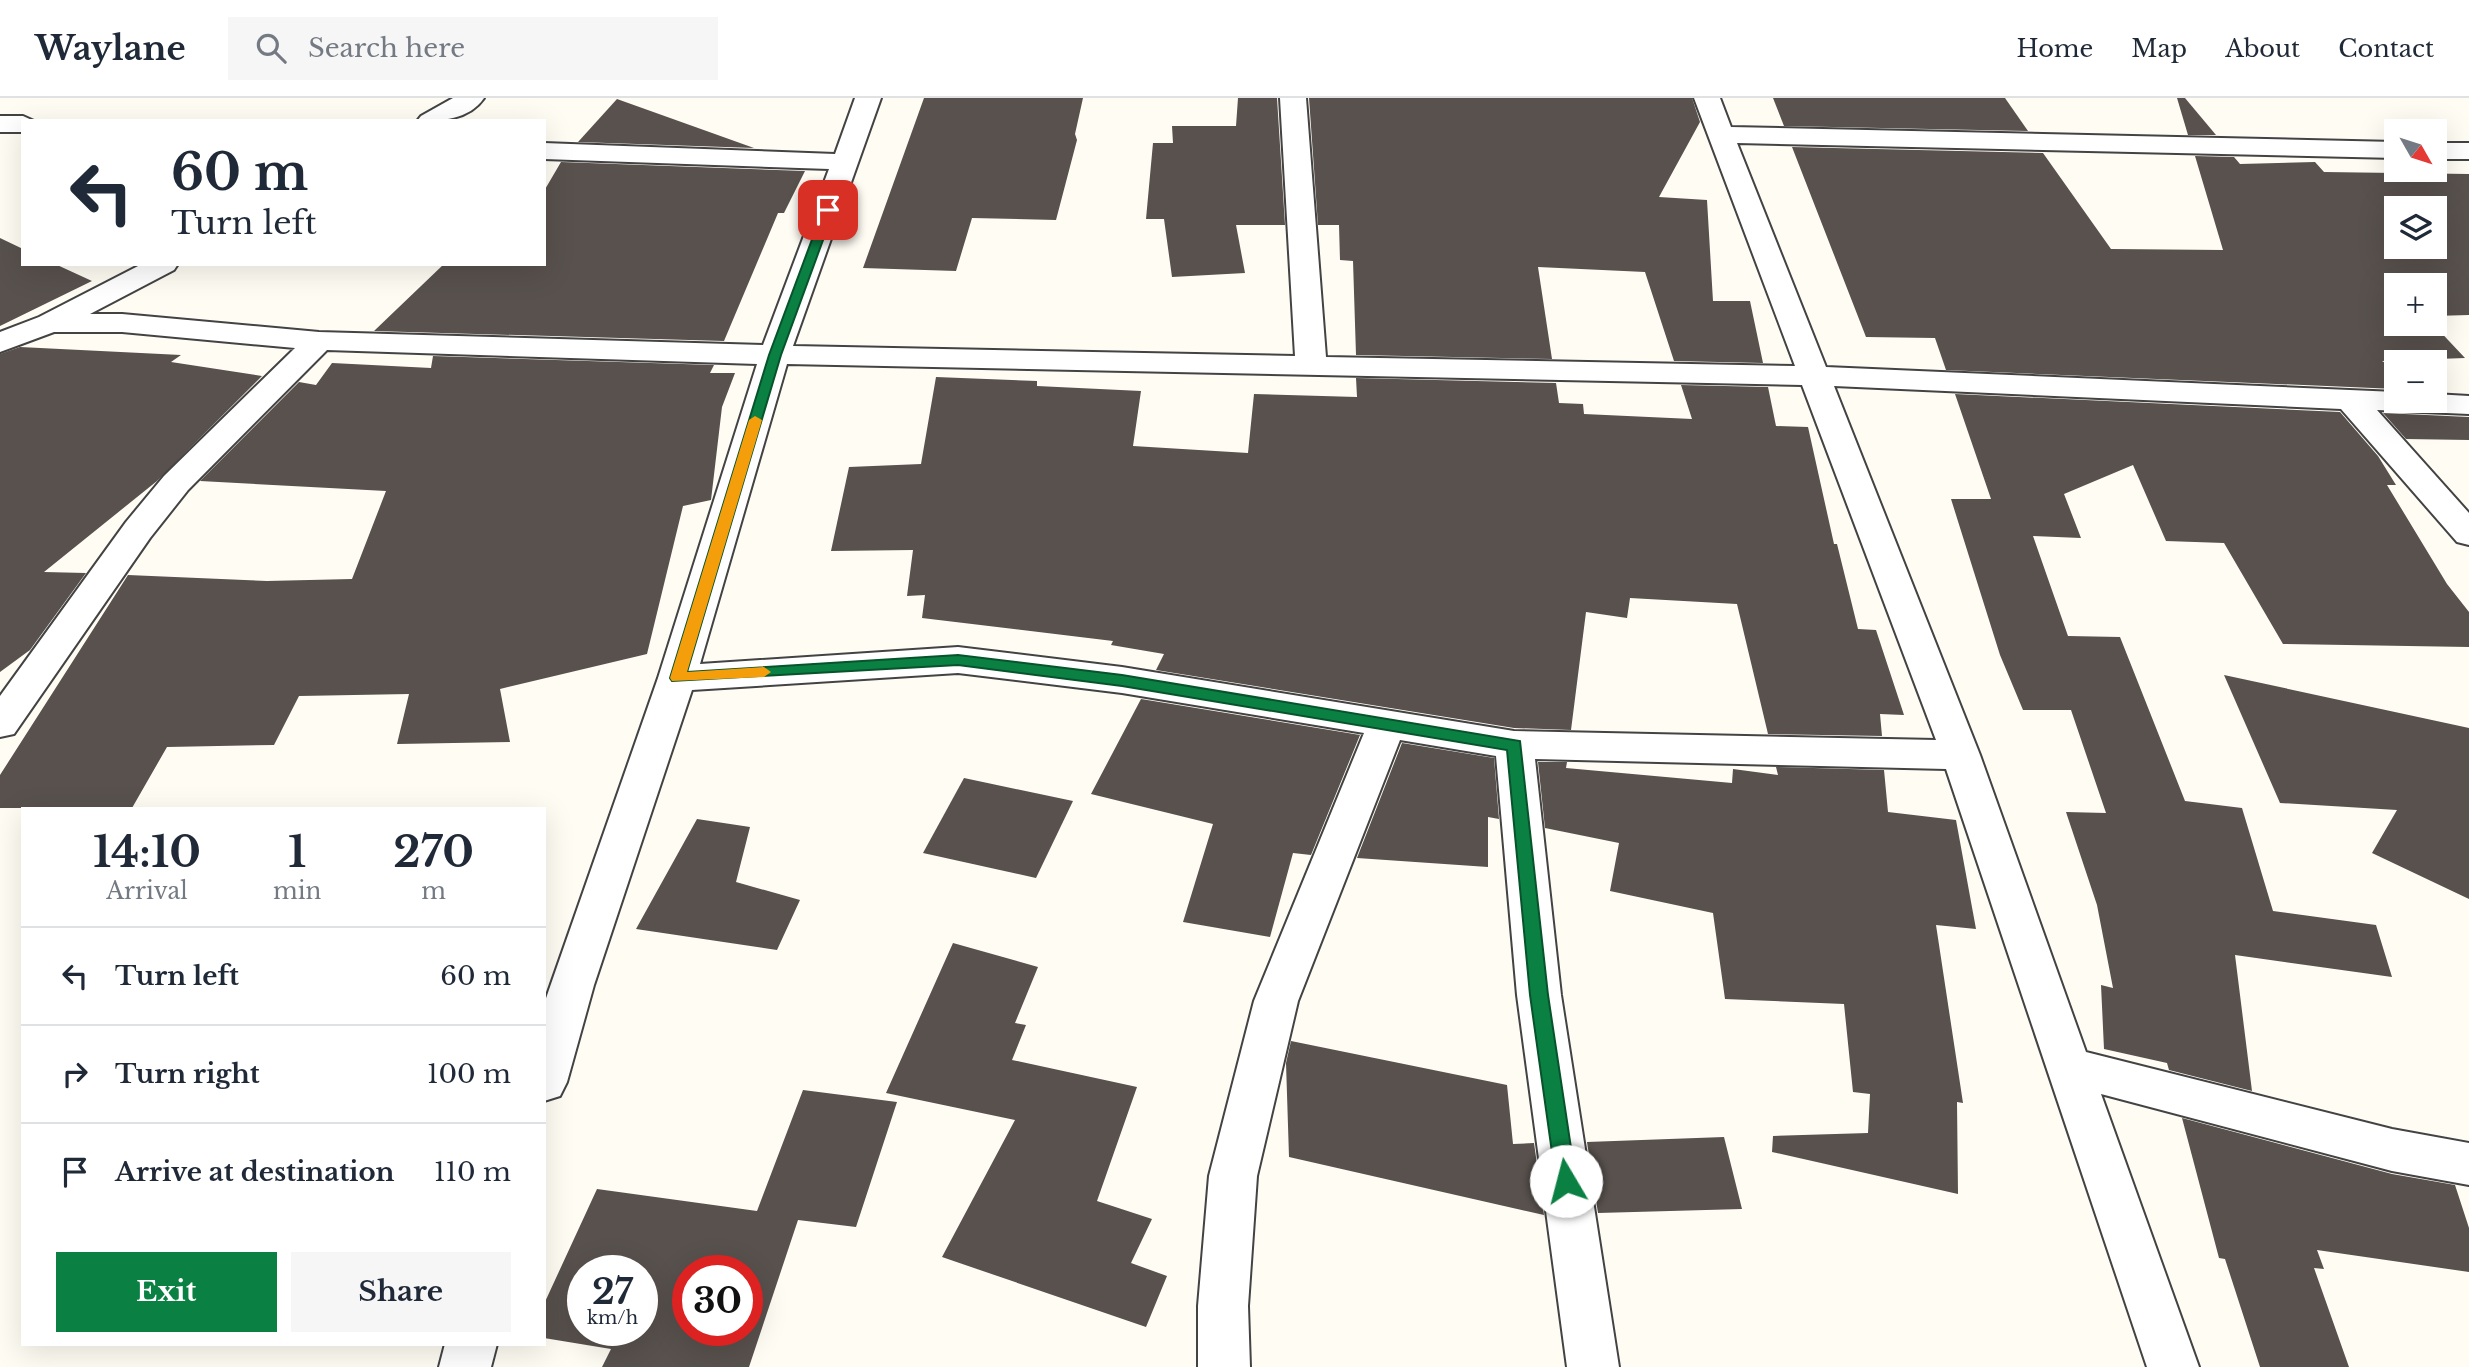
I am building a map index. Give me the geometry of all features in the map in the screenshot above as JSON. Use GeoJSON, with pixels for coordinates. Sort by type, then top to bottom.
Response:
{"type":"FeatureCollection","features":[{"type":"Feature","properties":{"kind":"street"},"geometry":{"type":"LineString","coordinates":[[434,119],[471,98]]}},
{"type":"Feature","properties":{"kind":"street"},"geometry":{"type":"LineString","coordinates":[[546,1075],[572,985],[677,678],[775,355],[868,98]]}},
{"type":"Feature","properties":{"kind":"street"},"geometry":{"type":"LineString","coordinates":[[1293,98],[1311,367]]}},
{"type":"Feature","properties":{"kind":"street"},"geometry":{"type":"LineString","coordinates":[[1707,98],[1961,755],[2174,1367]]}},
{"type":"Feature","properties":{"kind":"street"},"geometry":{"type":"LineString","coordinates":[[0,124],[21,124]]}},
{"type":"Feature","properties":{"kind":"street"},"geometry":{"type":"LineString","coordinates":[[1723,135],[2384,150]]}},
{"type":"Feature","properties":{"kind":"street"},"geometry":{"type":"LineString","coordinates":[[546,151],[846,162]]}},
{"type":"Feature","properties":{"kind":"street"},"geometry":{"type":"LineString","coordinates":[[2447,151],[2469,151]]}},
{"type":"Feature","properties":{"kind":"street"},"geometry":{"type":"LineString","coordinates":[[0,343],[50,323],[160,266]]}},
{"type":"Feature","properties":{"kind":"street"},"geometry":{"type":"LineString","coordinates":[[50,323],[122,323],[319,341],[775,355],[1816,376],[2469,405]]}},
{"type":"Feature","properties":{"kind":"street"},"geometry":{"type":"LineString","coordinates":[[0,724],[138,530],[176,483],[319,341]]}},
{"type":"Feature","properties":{"kind":"street"},"geometry":{"type":"LineString","coordinates":[[2351,401],[2469,534]]}},
{"type":"Feature","properties":{"kind":"street"},"geometry":{"type":"LineString","coordinates":[[677,678],[958,660],[1122,680],[1514,745],[1961,755]]}},
{"type":"Feature","properties":{"kind":"street"},"geometry":{"type":"LineString","coordinates":[[1224,1367],[1223,1306],[1233,1177],[1276,1001],[1387,723]]}},
{"type":"Feature","properties":{"kind":"street"},"geometry":{"type":"LineString","coordinates":[[1514,745],[1539,995],[1593,1367]]}},
{"type":"Feature","properties":{"kind":"street"},"geometry":{"type":"LineString","coordinates":[[2068,1066],[2392,1150],[2469,1164]]}},
{"type":"Feature","properties":{"kind":"street"},"geometry":{"type":"LineString","coordinates":[[465,1367],[470,1346]]}},
{"type":"Feature","properties":{"kind":"building"},"geometry":{"type":"Polygon","coordinates":[[[924,98],[1083,98],[1075,134],[1077,140],[1056,220],[972,218],[956,271],[863,268],[924,98]]]}},
{"type":"Feature","properties":{"kind":"building"},"geometry":{"type":"Polygon","coordinates":[[[1238,98],[1277,98],[1285,225],[1236,225],[1245,273],[1172,277],[1164,219],[1146,219],[1153,143],[1173,143],[1172,126],[1236,126],[1238,98]]]}},
{"type":"Feature","properties":{"kind":"building"},"geometry":{"type":"Polygon","coordinates":[[[1309,98],[1692,98],[1700,122],[1659,197],[1707,200],[1713,301],[1750,301],[1763,363],[1674,361],[1645,272],[1538,267],[1552,359],[1356,355],[1353,261],[1340,260],[1339,225],[1318,225],[1309,98]]]}},
{"type":"Feature","properties":{"kind":"building"},"geometry":{"type":"Polygon","coordinates":[[[1773,98],[2005,98],[2028,131],[1784,126],[1773,98]]]}},
{"type":"Feature","properties":{"kind":"building"},"geometry":{"type":"Polygon","coordinates":[[[2177,98],[2185,98],[2216,135],[2188,135],[2177,98]]]}},
{"type":"Feature","properties":{"kind":"building"},"geometry":{"type":"Polygon","coordinates":[[[617,99],[754,148],[578,142],[617,99]]]}},
{"type":"Feature","properties":{"kind":"building"},"geometry":{"type":"Polygon","coordinates":[[[1792,147],[2043,153],[2111,249],[2223,250],[2195,156],[2234,157],[2240,164],[2315,162],[2324,172],[2384,173],[2384,182],[2447,182],[2447,174],[2469,174],[2469,315],[2447,316],[2447,273],[2384,273],[2384,336],[2444,336],[2465,358],[2447,359],[2447,350],[2384,350],[2384,388],[1946,370],[1935,338],[1866,337],[1792,147]]]}},
{"type":"Feature","properties":{"kind":"building"},"geometry":{"type":"Polygon","coordinates":[[[561,162],[805,171],[784,213],[778,213],[724,341],[374,331],[442,266],[546,266],[546,188],[561,162]]]}},
{"type":"Feature","properties":{"kind":"building"},"geometry":{"type":"Polygon","coordinates":[[[0,238],[21,248],[21,266],[59,266],[92,281],[0,326],[0,238]]]}},
{"type":"Feature","properties":{"kind":"building"},"geometry":{"type":"Polygon","coordinates":[[[20,347],[181,355],[171,362],[262,376],[157,481],[44,572],[86,573],[30,650],[0,672],[0,354],[20,347]]]}},
{"type":"Feature","properties":{"kind":"building"},"geometry":{"type":"Polygon","coordinates":[[[433,356],[714,365],[710,373],[735,373],[722,407],[711,500],[683,506],[647,654],[500,689],[510,742],[397,744],[409,694],[299,696],[274,745],[167,747],[133,807],[0,808],[0,775],[128,575],[267,581],[352,579],[386,491],[200,481],[299,382],[316,385],[332,363],[431,368],[433,356]]]}},
{"type":"Feature","properties":{"kind":"building"},"geometry":{"type":"Polygon","coordinates":[[[936,377],[1037,381],[1037,386],[1141,391],[1133,446],[1248,453],[1254,394],[1357,397],[1356,378],[1556,383],[1559,403],[1583,404],[1584,414],[1692,419],[1681,385],[1768,387],[1776,426],[1808,427],[1834,544],[1837,544],[1858,629],[1876,630],[1904,715],[1880,714],[1882,736],[1768,734],[1737,604],[1630,598],[1627,618],[1586,612],[1571,730],[1514,728],[1156,670],[1164,654],[1111,645],[1113,641],[922,618],[925,595],[907,596],[913,550],[831,551],[849,467],[921,464],[936,377]]]}},
{"type":"Feature","properties":{"kind":"building"},"geometry":{"type":"Polygon","coordinates":[[[1955,394],[2340,412],[2378,456],[2396,485],[2387,485],[2447,584],[2469,612],[2469,647],[2283,644],[2224,543],[2166,541],[2133,465],[2064,494],[2081,538],[2033,536],[2068,636],[2120,637],[2185,801],[2242,808],[2273,911],[2376,925],[2392,977],[2235,955],[2252,1091],[2169,1070],[2167,1063],[2104,1049],[2101,985],[2113,988],[2097,905],[2066,812],[2106,813],[2071,710],[2023,710],[2000,655],[1951,499],[1991,499],[1955,394]]]}},
{"type":"Feature","properties":{"kind":"building"},"geometry":{"type":"Polygon","coordinates":[[[2383,413],[2469,417],[2469,440],[2406,439],[2383,413]]]}},
{"type":"Feature","properties":{"kind":"building"},"geometry":{"type":"Polygon","coordinates":[[[2224,675],[2469,728],[2469,899],[2372,853],[2397,810],[2280,803],[2224,675]]]}},
{"type":"Feature","properties":{"kind":"building"},"geometry":{"type":"Polygon","coordinates":[[[1141,699],[1360,735],[1311,855],[1293,853],[1270,937],[1183,922],[1213,824],[1091,794],[1141,699]]]}},
{"type":"Feature","properties":{"kind":"building"},"geometry":{"type":"Polygon","coordinates":[[[1402,743],[1494,758],[1499,819],[1488,817],[1488,867],[1357,858],[1402,743]]]}},
{"type":"Feature","properties":{"kind":"building"},"geometry":{"type":"Polygon","coordinates":[[[1538,762],[1567,762],[1566,768],[1732,783],[1733,769],[1778,775],[1776,767],[1884,770],[1888,812],[1956,820],[1976,929],[1936,925],[1963,1103],[1957,1102],[1958,1194],[1772,1152],[1773,1136],[1868,1133],[1870,1094],[1853,1092],[1844,1004],[1725,999],[1713,913],[1610,891],[1619,843],[1545,828],[1538,762]]]}},
{"type":"Feature","properties":{"kind":"building"},"geometry":{"type":"Polygon","coordinates":[[[964,778],[1073,801],[1036,878],[923,853],[964,778]]]}},
{"type":"Feature","properties":{"kind":"building"},"geometry":{"type":"Polygon","coordinates":[[[697,819],[750,827],[736,882],[800,900],[777,950],[636,929],[697,819]]]}},
{"type":"Feature","properties":{"kind":"building"},"geometry":{"type":"Polygon","coordinates":[[[953,943],[1038,967],[1015,1023],[1026,1025],[1012,1060],[1137,1087],[1097,1201],[1152,1219],[1131,1263],[1167,1276],[1146,1327],[942,1257],[1015,1120],[886,1093],[953,943]]]}},
{"type":"Feature","properties":{"kind":"building"},"geometry":{"type":"Polygon","coordinates":[[[1291,1041],[1507,1085],[1513,1144],[1534,1143],[1544,1215],[1289,1157],[1286,1063],[1291,1041]]]}},
{"type":"Feature","properties":{"kind":"building"},"geometry":{"type":"Polygon","coordinates":[[[803,1090],[897,1102],[856,1227],[798,1220],[763,1325],[763,1255],[672,1255],[672,1346],[756,1346],[749,1367],[602,1367],[611,1349],[593,1346],[658,1346],[658,1255],[567,1255],[567,1342],[546,1338],[546,1300],[597,1189],[757,1211],[803,1090]]]}},
{"type":"Feature","properties":{"kind":"building"},"geometry":{"type":"Polygon","coordinates":[[[2182,1118],[2392,1174],[2455,1185],[2469,1228],[2469,1272],[2317,1250],[2324,1269],[2314,1268],[2349,1367],[2260,1367],[2225,1259],[2219,1258],[2182,1118]]]}},
{"type":"Feature","properties":{"kind":"building"},"geometry":{"type":"Polygon","coordinates":[[[1724,1137],[1742,1209],[1598,1213],[1587,1142],[1724,1137]]]}},
{"type":"Feature","properties":{"kind":"slow traffic"},"geometry":{"type":"LineString","coordinates":[[755,420],[677,678],[764,672]]}},
{"type":"Feature","properties":{"kind":"route"},"geometry":{"type":"LineString","coordinates":[[828,210],[775,355],[677,678],[958,660],[1122,680],[1514,745],[1539,995],[1566,1181]]}}]}
